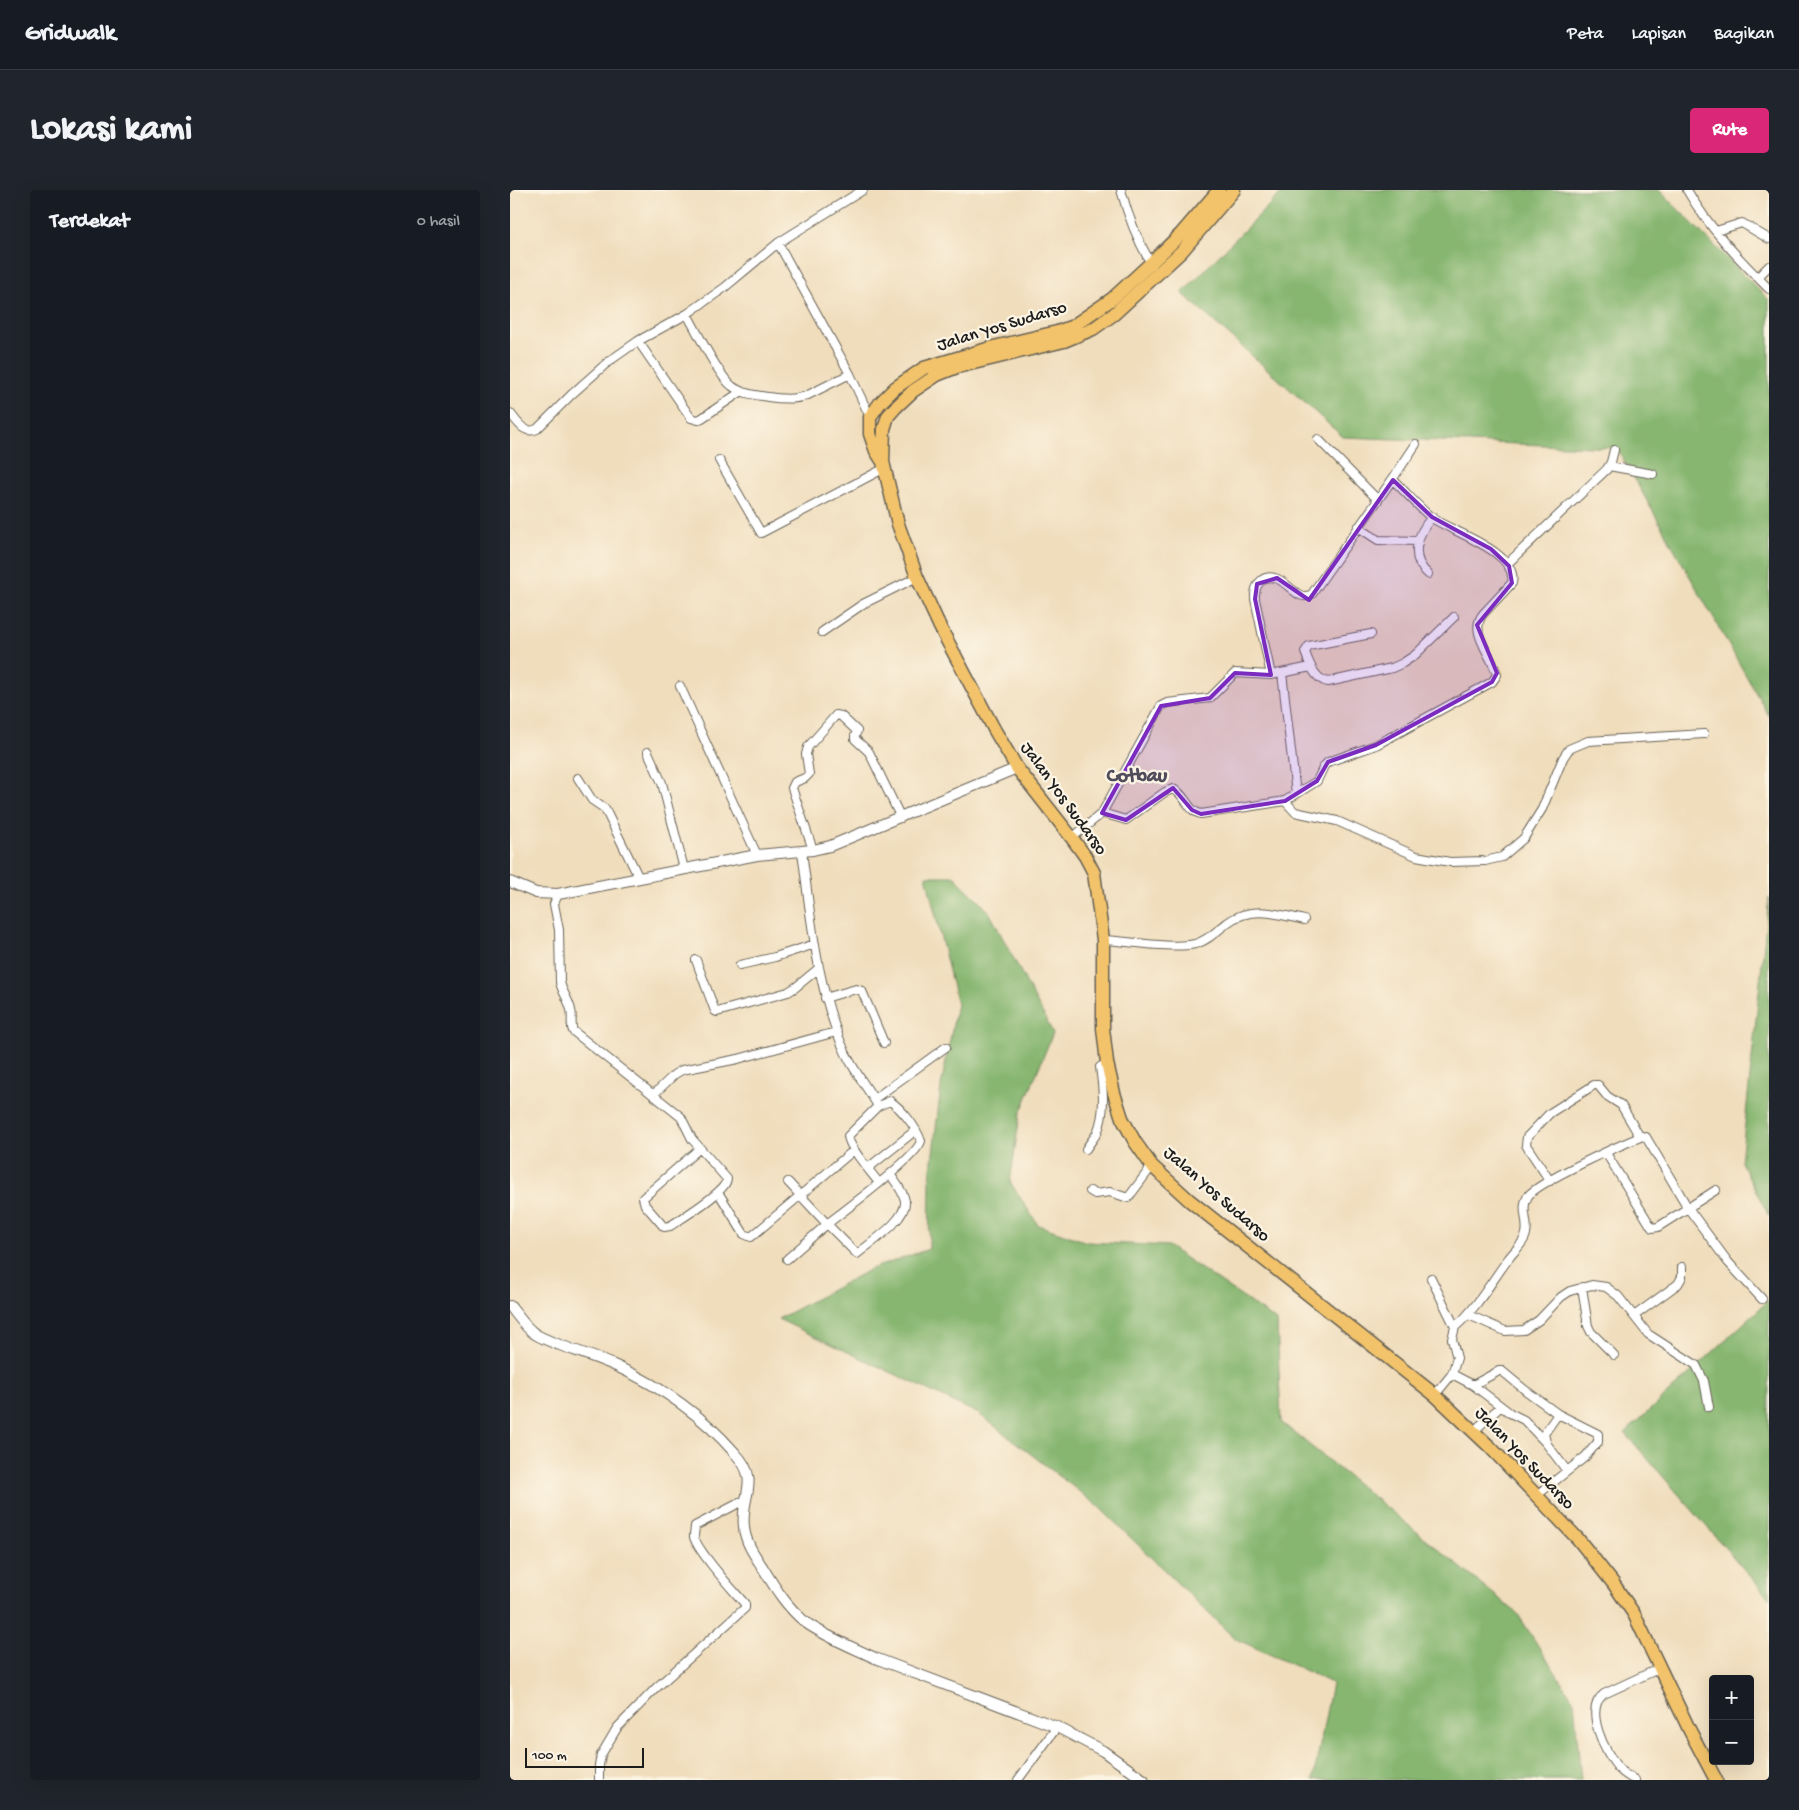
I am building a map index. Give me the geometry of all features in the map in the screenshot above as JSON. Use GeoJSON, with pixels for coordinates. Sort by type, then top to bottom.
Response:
{"type":"FeatureCollection","features":[{"type":"Feature","properties":{"kind":"highway","name":"Jalan Yos Sudarso"},"geometry":{"type":"LineString","coordinates":[[1219,190],[1114,314],[1092,329],[1064,342],[957,368],[937,375],[913,391],[895,408],[888,416],[884,429],[884,465],[898,524],[917,577],[940,627],[994,729],[1016,768],[1072,838],[1094,873],[1103,940],[1103,1028],[1107,1063],[1122,1118],[1135,1142],[1152,1166],[1189,1200],[1435,1395],[1474,1431],[1578,1539],[1622,1594],[1716,1780]]}},
{"type":"Feature","properties":{"kind":"highway","name":"Jalan Yos Sudarso"},"geometry":{"type":"LineString","coordinates":[[884,465],[870,434],[870,417],[880,403],[895,388],[924,368],[994,347],[1058,332],[1072,326],[1112,299],[1194,238],[1234,190]]}},
{"type":"Feature","properties":{"kind":"street"},"geometry":{"type":"LineString","coordinates":[[510,413],[525,430],[532,431],[608,362],[638,341],[687,314],[724,288],[778,243],[863,190]]}},
{"type":"Feature","properties":{"kind":"street"},"geometry":{"type":"LineString","coordinates":[[1121,190],[1136,232],[1154,268]]}},
{"type":"Feature","properties":{"kind":"street"},"geometry":{"type":"LineString","coordinates":[[1687,190],[1695,204],[1716,231],[1769,289]]}},
{"type":"Feature","properties":{"kind":"street"},"geometry":{"type":"LineString","coordinates":[[1716,231],[1742,223],[1769,239]]}},
{"type":"Feature","properties":{"kind":"street"},"geometry":{"type":"LineString","coordinates":[[778,243],[850,374],[870,417]]}},
{"type":"Feature","properties":{"kind":"street"},"geometry":{"type":"LineString","coordinates":[[1758,277],[1769,266]]}},
{"type":"Feature","properties":{"kind":"street"},"geometry":{"type":"LineString","coordinates":[[687,314],[726,380],[732,386],[742,391],[778,398],[800,398],[850,374]]}},
{"type":"Feature","properties":{"kind":"street"},"geometry":{"type":"LineString","coordinates":[[638,341],[690,418],[698,420],[702,418],[742,391]]}},
{"type":"Feature","properties":{"kind":"street"},"geometry":{"type":"LineString","coordinates":[[1318,440],[1377,499]]}},
{"type":"Feature","properties":{"kind":"street"},"geometry":{"type":"LineString","coordinates":[[1271,674],[1255,599],[1254,592],[1257,584],[1266,578],[1277,578],[1302,596],[1312,594],[1377,499],[1393,480],[1416,444]]}},
{"type":"Feature","properties":{"kind":"street"},"geometry":{"type":"LineString","coordinates":[[1507,564],[1609,466],[1614,450]]}},
{"type":"Feature","properties":{"kind":"street"},"geometry":{"type":"LineString","coordinates":[[719,460],[761,533],[884,465]]}},
{"type":"Feature","properties":{"kind":"street"},"geometry":{"type":"LineString","coordinates":[[1609,466],[1653,474]]}},
{"type":"Feature","properties":{"kind":"street"},"geometry":{"type":"LineString","coordinates":[[1102,813],[1126,820],[1165,792],[1173,789],[1180,792],[1192,810],[1201,814],[1285,801],[1317,781],[1328,762],[1376,745],[1496,678],[1497,673],[1477,625],[1478,619],[1512,583],[1512,572],[1507,564],[1491,549],[1432,518],[1393,480]]}},
{"type":"Feature","properties":{"kind":"street"},"geometry":{"type":"LineString","coordinates":[[1428,574],[1420,565],[1418,541],[1427,523],[1432,518]]}},
{"type":"Feature","properties":{"kind":"street"},"geometry":{"type":"LineString","coordinates":[[1358,526],[1378,540],[1418,541]]}},
{"type":"Feature","properties":{"kind":"street"},"geometry":{"type":"LineString","coordinates":[[822,632],[863,604],[917,577]]}},
{"type":"Feature","properties":{"kind":"street"},"geometry":{"type":"LineString","coordinates":[[1371,634],[1309,646],[1305,652],[1311,667],[1323,682],[1392,668],[1415,655],[1454,617]]}},
{"type":"Feature","properties":{"kind":"street"},"geometry":{"type":"LineString","coordinates":[[1072,838],[1102,813],[1161,706],[1167,703],[1210,698],[1235,673],[1271,674],[1311,667]]}},
{"type":"Feature","properties":{"kind":"street"},"geometry":{"type":"LineString","coordinates":[[1282,673],[1296,794]]}},
{"type":"Feature","properties":{"kind":"street"},"geometry":{"type":"LineString","coordinates":[[680,686],[757,855]]}},
{"type":"Feature","properties":{"kind":"street"},"geometry":{"type":"LineString","coordinates":[[813,850],[792,788],[795,782],[809,774],[806,754],[808,747],[836,716],[841,716],[857,731],[855,739],[869,752],[901,818]]}},
{"type":"Feature","properties":{"kind":"street"},"geometry":{"type":"LineString","coordinates":[[1285,801],[1295,812],[1337,821],[1416,856],[1450,862],[1484,862],[1502,857],[1524,838],[1542,809],[1563,758],[1569,749],[1588,741],[1704,734]]}},
{"type":"Feature","properties":{"kind":"street"},"geometry":{"type":"LineString","coordinates":[[648,752],[662,784],[684,869]]}},
{"type":"Feature","properties":{"kind":"street"},"geometry":{"type":"LineString","coordinates":[[510,882],[536,893],[558,894],[757,855],[813,850],[830,846],[901,818],[1016,768]]}},
{"type":"Feature","properties":{"kind":"street"},"geometry":{"type":"LineString","coordinates":[[578,778],[592,800],[605,809],[639,878]]}},
{"type":"Feature","properties":{"kind":"street"},"geometry":{"type":"LineString","coordinates":[[802,851],[815,944],[825,998],[836,1032],[847,1056],[876,1103]]}},
{"type":"Feature","properties":{"kind":"street"},"geometry":{"type":"LineString","coordinates":[[558,894],[554,904],[559,930],[560,982],[571,1008],[571,1027],[573,1031],[681,1116],[692,1139],[700,1148],[727,1179],[727,1183],[718,1192],[667,1228],[664,1227],[642,1202],[643,1198],[700,1148]]}},
{"type":"Feature","properties":{"kind":"street"},"geometry":{"type":"LineString","coordinates":[[1103,940],[1175,945],[1193,944],[1207,939],[1233,919],[1259,912],[1270,912],[1304,920]]}},
{"type":"Feature","properties":{"kind":"street"},"geometry":{"type":"LineString","coordinates":[[740,965],[775,957],[815,944]]}},
{"type":"Feature","properties":{"kind":"street"},"geometry":{"type":"LineString","coordinates":[[696,960],[717,1012],[788,992],[819,968]]}},
{"type":"Feature","properties":{"kind":"street"},"geometry":{"type":"LineString","coordinates":[[825,998],[856,989],[862,991],[884,1042]]}},
{"type":"Feature","properties":{"kind":"street"},"geometry":{"type":"LineString","coordinates":[[654,1094],[675,1074],[682,1070],[738,1059],[836,1032]]}},
{"type":"Feature","properties":{"kind":"street"},"geometry":{"type":"LineString","coordinates":[[879,1183],[854,1150],[848,1136],[876,1103],[946,1047]]}},
{"type":"Feature","properties":{"kind":"street"},"geometry":{"type":"LineString","coordinates":[[1086,1149],[1096,1133],[1101,1118],[1103,1089],[1100,1067],[1107,1063]]}},
{"type":"Feature","properties":{"kind":"street"},"geometry":{"type":"LineString","coordinates":[[1550,1181],[1526,1145],[1526,1137],[1550,1113],[1594,1084],[1598,1085],[1607,1096],[1621,1106],[1640,1137]]}},
{"type":"Feature","properties":{"kind":"street"},"geometry":{"type":"LineString","coordinates":[[787,1259],[827,1224],[890,1174],[920,1145],[920,1139],[916,1130],[892,1102],[876,1103]]}},
{"type":"Feature","properties":{"kind":"street"},"geometry":{"type":"LineString","coordinates":[[868,1168],[916,1130]]}},
{"type":"Feature","properties":{"kind":"street"},"geometry":{"type":"LineString","coordinates":[[1435,1395],[1452,1374],[1458,1358],[1452,1339],[1455,1327],[1469,1315],[1510,1256],[1525,1239],[1527,1230],[1524,1208],[1527,1198],[1531,1193],[1550,1181],[1640,1137],[1646,1136],[1688,1208],[1728,1262],[1762,1299]]}},
{"type":"Feature","properties":{"kind":"street"},"geometry":{"type":"LineString","coordinates":[[718,1192],[744,1234],[748,1237],[756,1234],[854,1150]]}},
{"type":"Feature","properties":{"kind":"street"},"geometry":{"type":"LineString","coordinates":[[1606,1153],[1652,1228],[1658,1227],[1716,1190]]}},
{"type":"Feature","properties":{"kind":"street"},"geometry":{"type":"LineString","coordinates":[[1090,1191],[1095,1194],[1110,1192],[1128,1198],[1152,1166]]}},
{"type":"Feature","properties":{"kind":"street"},"geometry":{"type":"LineString","coordinates":[[788,1182],[856,1254],[902,1215],[905,1200],[890,1174]]}},
{"type":"Feature","properties":{"kind":"street"},"geometry":{"type":"LineString","coordinates":[[1634,1316],[1678,1284],[1682,1277],[1682,1267]]}},
{"type":"Feature","properties":{"kind":"street"},"geometry":{"type":"LineString","coordinates":[[1431,1278],[1455,1327]]}},
{"type":"Feature","properties":{"kind":"street"},"geometry":{"type":"LineString","coordinates":[[1469,1315],[1505,1331],[1524,1330],[1539,1320],[1561,1297],[1570,1291],[1592,1285],[1606,1287],[1618,1296],[1638,1324],[1653,1338],[1696,1365],[1704,1381],[1709,1406]]}},
{"type":"Feature","properties":{"kind":"street"},"geometry":{"type":"LineString","coordinates":[[1582,1287],[1590,1332],[1614,1355]]}},
{"type":"Feature","properties":{"kind":"street"},"geometry":{"type":"LineString","coordinates":[[510,1306],[524,1324],[536,1334],[615,1366],[653,1385],[693,1411],[737,1454],[750,1482],[745,1500],[744,1529],[755,1556],[784,1601],[804,1621],[875,1658],[1057,1727],[1103,1752],[1144,1780]]}},
{"type":"Feature","properties":{"kind":"street"},"geometry":{"type":"LineString","coordinates":[[1473,1386],[1502,1371],[1558,1414],[1596,1432],[1600,1436],[1598,1442],[1586,1457],[1536,1495]]}},
{"type":"Feature","properties":{"kind":"street"},"geometry":{"type":"LineString","coordinates":[[1452,1374],[1473,1386],[1510,1413],[1524,1420],[1546,1443],[1567,1471]]}},
{"type":"Feature","properties":{"kind":"street"},"geometry":{"type":"LineString","coordinates":[[1474,1431],[1501,1406]]}},
{"type":"Feature","properties":{"kind":"street"},"geometry":{"type":"LineString","coordinates":[[1546,1443],[1544,1434],[1558,1414]]}},
{"type":"Feature","properties":{"kind":"street"},"geometry":{"type":"LineString","coordinates":[[599,1780],[598,1765],[601,1755],[617,1728],[651,1693],[745,1608],[745,1604],[712,1564],[697,1542],[694,1534],[695,1526],[745,1500]]}},
{"type":"Feature","properties":{"kind":"street"},"geometry":{"type":"LineString","coordinates":[[1630,1779],[1619,1769],[1608,1752],[1597,1724],[1594,1711],[1595,1704],[1598,1698],[1604,1694],[1660,1668]]}},
{"type":"Feature","properties":{"kind":"street"},"geometry":{"type":"LineString","coordinates":[[1018,1780],[1057,1727]]}},
{"type":"Feature","properties":{"kind":"highlighted area"},"geometry":{"type":"Polygon","coordinates":[[[1393,480],[1432,517],[1491,549],[1509,566],[1512,583],[1477,625],[1497,673],[1492,682],[1376,745],[1328,762],[1317,781],[1285,801],[1201,814],[1192,810],[1173,788],[1126,820],[1102,813],[1161,706],[1210,698],[1235,673],[1271,675],[1255,599],[1257,584],[1277,578],[1309,600],[1393,480]]]}},
{"type":"Feature","properties":{"kind":"green space"},"geometry":{"type":"Polygon","coordinates":[[[1284,190],[1659,190],[1769,300],[1769,716],[1617,448],[1343,437],[1182,293],[1284,190]]]}},
{"type":"Feature","properties":{"kind":"green space"},"geometry":{"type":"Polygon","coordinates":[[[926,876],[954,876],[988,910],[1053,1033],[1020,1114],[1010,1182],[1038,1225],[1087,1242],[1168,1246],[1277,1321],[1281,1422],[1517,1613],[1574,1701],[1581,1780],[1313,1780],[1332,1683],[1234,1638],[1098,1506],[979,1414],[778,1319],[871,1269],[929,1249],[930,1178],[941,1086],[957,1004],[926,876]]]}},
{"type":"Feature","properties":{"kind":"green space"},"geometry":{"type":"Polygon","coordinates":[[[1769,897],[1769,1216],[1741,1162],[1769,897]]]}},
{"type":"Feature","properties":{"kind":"green space"},"geometry":{"type":"Polygon","coordinates":[[[1769,1300],[1769,1598],[1625,1433],[1769,1300]]]}},
{"type":"Feature","properties":{"kind":"district","name":"Cotbau"},"geometry":{"type":"Point","coordinates":[1137,777]}}]}
